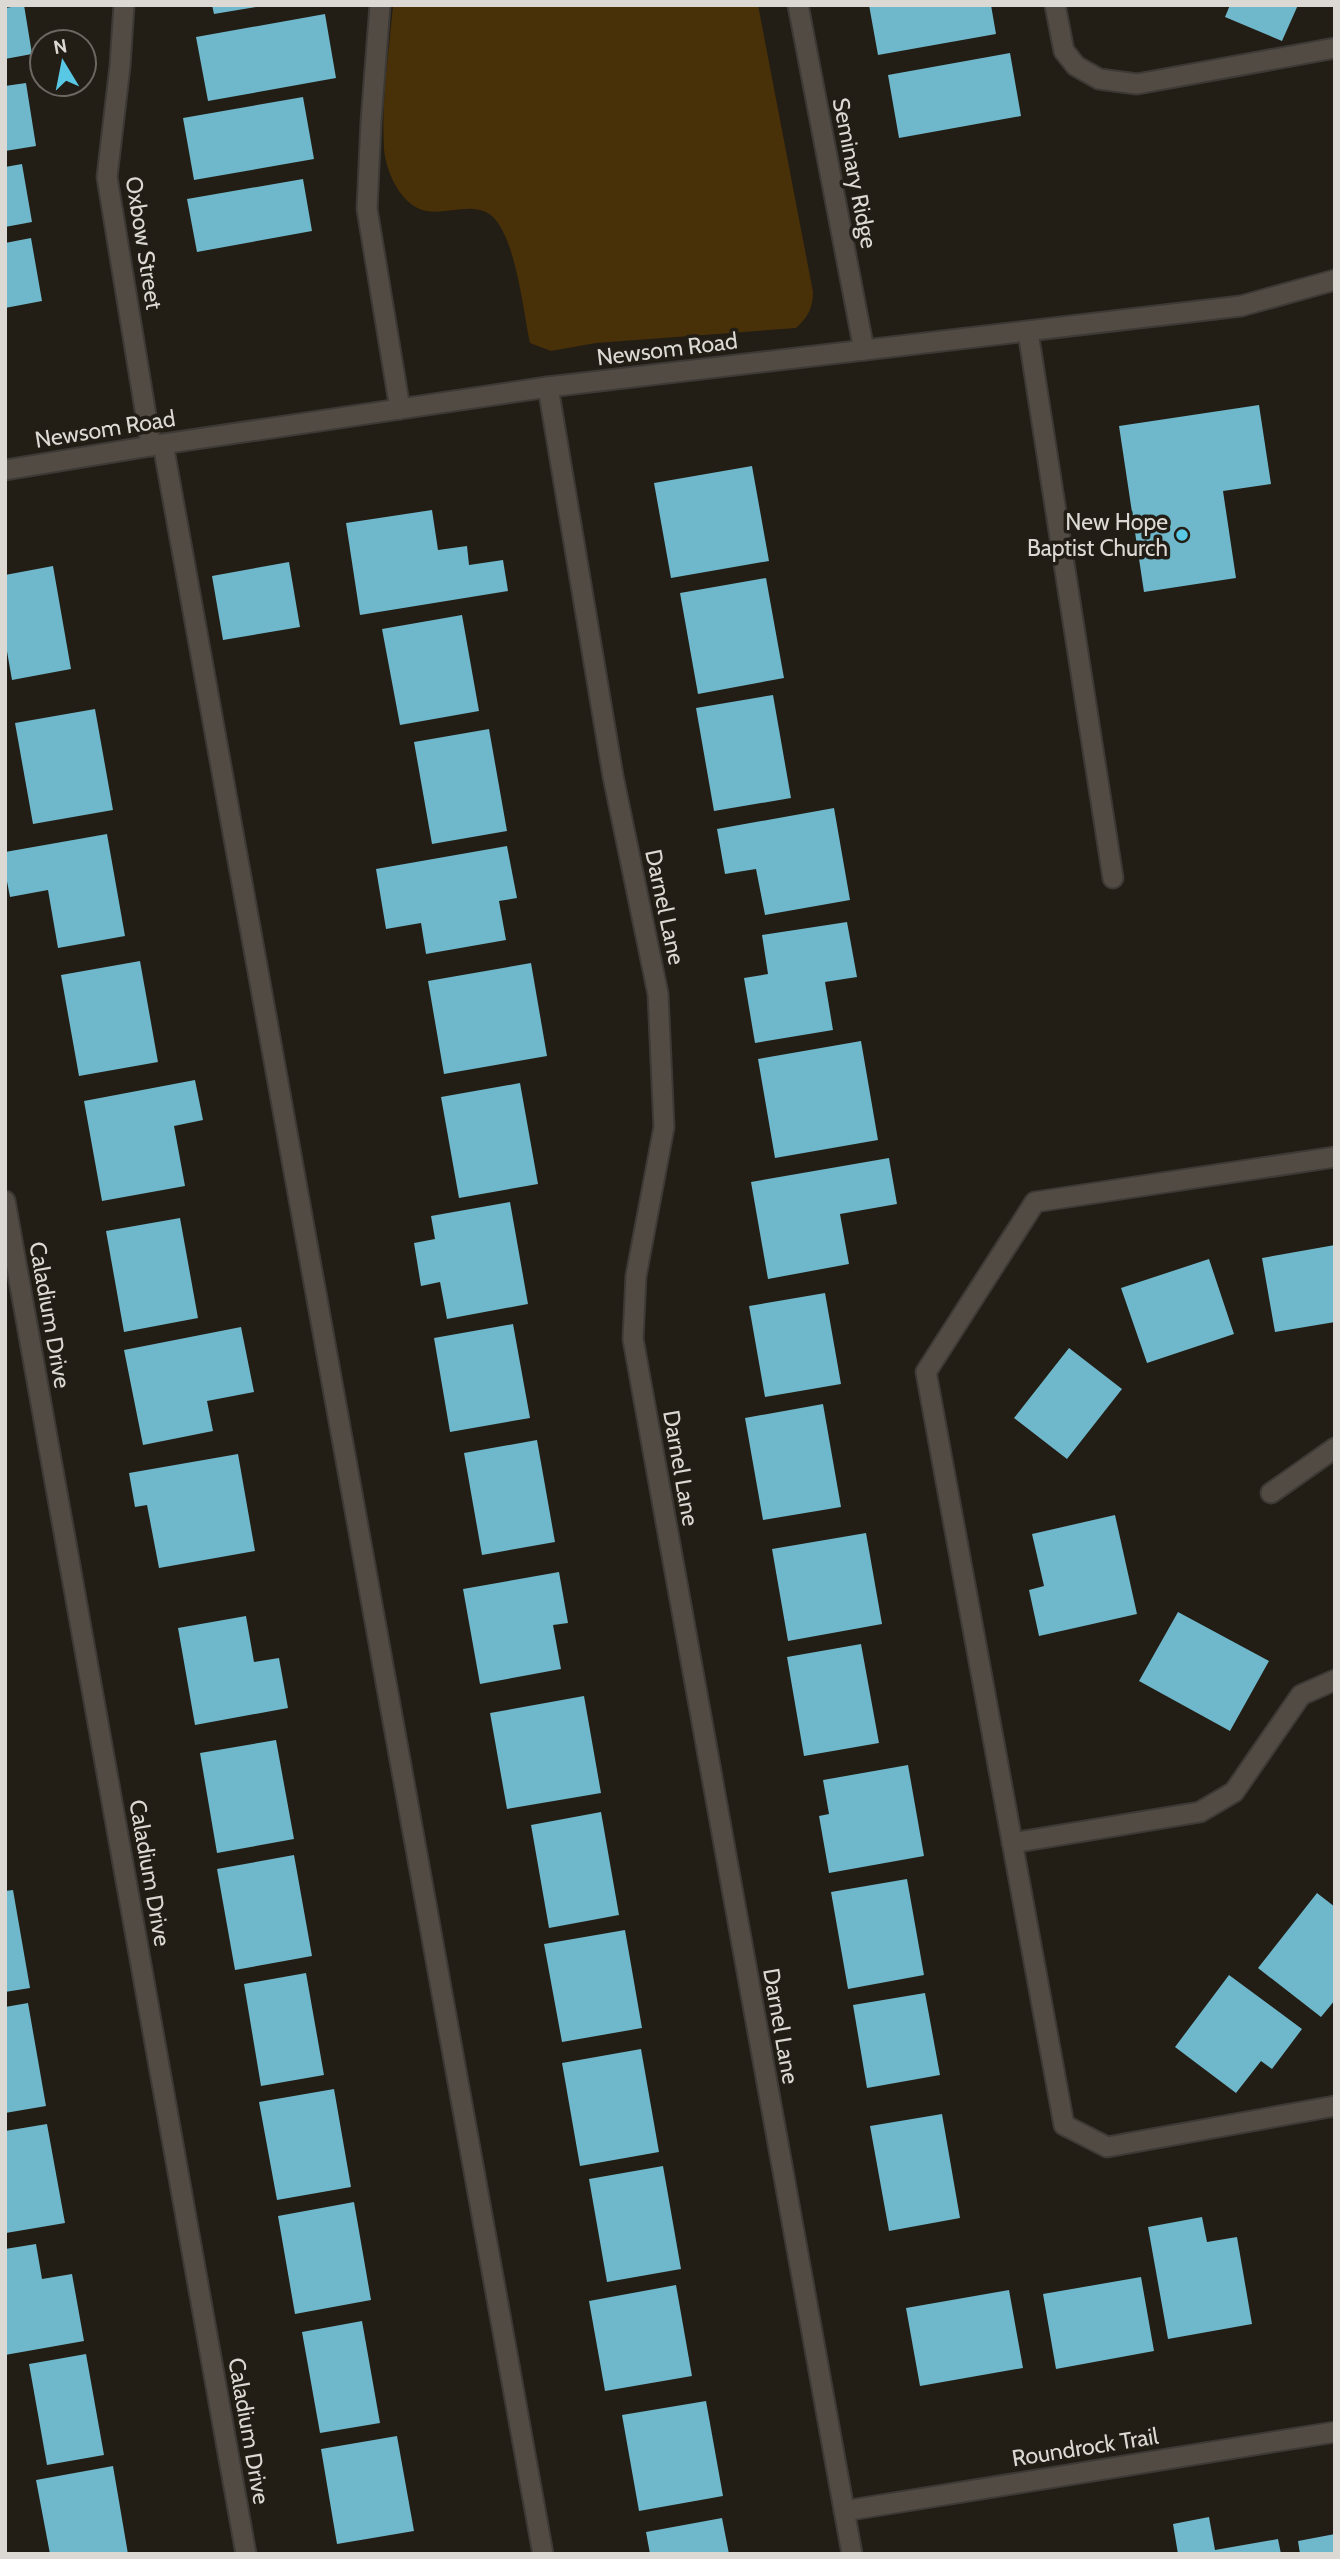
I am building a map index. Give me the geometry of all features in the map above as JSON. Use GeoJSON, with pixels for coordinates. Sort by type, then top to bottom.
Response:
{"type":"FeatureCollection","features":[{"type":"Feature","properties":{"kind":"street","name":"Oxbow Street"},"geometry":{"type":"LineString","coordinates":[[124,5],[107,177],[543,2554]]}},
{"type":"Feature","properties":{"kind":"street"},"geometry":{"type":"LineString","coordinates":[[380,5],[367,209],[400,409]]}},
{"type":"Feature","properties":{"kind":"street","name":"Seminary Ridge"},"geometry":{"type":"LineString","coordinates":[[798,5],[864,351]]}},
{"type":"Feature","properties":{"kind":"street"},"geometry":{"type":"LineString","coordinates":[[1055,5],[1064,51],[1076,66],[1099,79],[1137,84],[1335,48]]}},
{"type":"Feature","properties":{"kind":"street","name":"Newsom Road"},"geometry":{"type":"LineString","coordinates":[[5,470],[548,387],[1241,306],[1335,280]]}},
{"type":"Feature","properties":{"kind":"street"},"geometry":{"type":"LineString","coordinates":[[1028,332],[1114,878]]}},
{"type":"Feature","properties":{"kind":"street","name":"Darnel Lane"},"geometry":{"type":"LineString","coordinates":[[548,387],[613,776],[658,994],[664,1127],[636,1276],[633,1339],[852,2554]]}},
{"type":"Feature","properties":{"kind":"street"},"geometry":{"type":"LineString","coordinates":[[1335,1157],[1035,1202],[926,1372],[1064,2125],[1107,2147],[1335,2106]]}},
{"type":"Feature","properties":{"kind":"street","name":"Caladium Drive"},"geometry":{"type":"LineString","coordinates":[[5,1201],[246,2554]]}},
{"type":"Feature","properties":{"kind":"street"},"geometry":{"type":"LineString","coordinates":[[1271,1493],[1335,1448]]}},
{"type":"Feature","properties":{"kind":"street"},"geometry":{"type":"LineString","coordinates":[[1012,1843],[1200,1812],[1234,1792],[1301,1695],[1335,1680]]}},
{"type":"Feature","properties":{"kind":"street","name":"Roundrock Trail"},"geometry":{"type":"LineString","coordinates":[[844,2511],[1335,2432]]}},
{"type":"Feature","properties":{"kind":"shaded area"},"geometry":{"type":"Polygon","coordinates":[[[393,5],[758,5],[813,292],[811,308],[804,320],[796,328],[596,343],[551,351],[530,343],[513,258],[508,242],[493,217],[478,209],[434,212],[417,208],[396,187],[388,168],[383,131],[384,95],[393,5]]]}},
{"type":"Feature","properties":{"kind":"building"},"geometry":{"type":"Polygon","coordinates":[[[24,5],[28,55],[5,59],[5,8],[24,5]]]}},
{"type":"Feature","properties":{"kind":"building"},"geometry":{"type":"Polygon","coordinates":[[[212,5],[256,5],[256,7],[214,14],[212,5]]]}},
{"type":"Feature","properties":{"kind":"building"},"geometry":{"type":"Polygon","coordinates":[[[869,5],[991,5],[996,34],[878,55],[869,5]]]}},
{"type":"Feature","properties":{"kind":"building"},"geometry":{"type":"Polygon","coordinates":[[[1230,5],[1298,5],[1282,41],[1225,17],[1230,5]]]}},
{"type":"Feature","properties":{"kind":"building"},"geometry":{"type":"Polygon","coordinates":[[[325,14],[336,78],[208,101],[196,37],[325,14]]]}},
{"type":"Feature","properties":{"kind":"building"},"geometry":{"type":"Polygon","coordinates":[[[1010,53],[1021,116],[899,138],[888,75],[1010,53]]]}},
{"type":"Feature","properties":{"kind":"building"},"geometry":{"type":"Polygon","coordinates":[[[26,83],[36,146],[5,151],[5,86],[26,83]]]}},
{"type":"Feature","properties":{"kind":"building"},"geometry":{"type":"Polygon","coordinates":[[[303,97],[314,159],[194,180],[183,118],[303,97]]]}},
{"type":"Feature","properties":{"kind":"building"},"geometry":{"type":"Polygon","coordinates":[[[22,164],[32,222],[5,227],[5,167],[22,164]]]}},
{"type":"Feature","properties":{"kind":"building"},"geometry":{"type":"Polygon","coordinates":[[[303,179],[312,231],[197,252],[187,199],[303,179]]]}},
{"type":"Feature","properties":{"kind":"building"},"geometry":{"type":"Polygon","coordinates":[[[31,238],[42,301],[5,308],[5,243],[31,238]]]}},
{"type":"Feature","properties":{"kind":"building","name":"New Hope Baptist Church"},"geometry":{"type":"Polygon","coordinates":[[[1259,405],[1271,484],[1223,491],[1236,578],[1144,592],[1119,426],[1259,405]]]}},
{"type":"Feature","properties":{"kind":"building"},"geometry":{"type":"Polygon","coordinates":[[[752,466],[769,561],[671,578],[654,483],[752,466]]]}},
{"type":"Feature","properties":{"kind":"building"},"geometry":{"type":"Polygon","coordinates":[[[432,510],[438,550],[467,546],[469,565],[503,560],[508,591],[360,615],[346,523],[432,510]]]}},
{"type":"Feature","properties":{"kind":"building"},"geometry":{"type":"Polygon","coordinates":[[[289,562],[300,627],[223,640],[212,576],[289,562]]]}},
{"type":"Feature","properties":{"kind":"building"},"geometry":{"type":"Polygon","coordinates":[[[53,566],[71,669],[12,680],[5,640],[5,575],[53,566]]]}},
{"type":"Feature","properties":{"kind":"building"},"geometry":{"type":"Polygon","coordinates":[[[766,578],[784,678],[698,694],[680,593],[766,578]]]}},
{"type":"Feature","properties":{"kind":"building"},"geometry":{"type":"Polygon","coordinates":[[[462,615],[479,711],[400,725],[382,629],[462,615]]]}},
{"type":"Feature","properties":{"kind":"building"},"geometry":{"type":"Polygon","coordinates":[[[773,695],[791,798],[714,811],[696,708],[773,695]]]}},
{"type":"Feature","properties":{"kind":"building"},"geometry":{"type":"Polygon","coordinates":[[[95,709],[113,810],[33,824],[15,723],[95,709]]]}},
{"type":"Feature","properties":{"kind":"building"},"geometry":{"type":"Polygon","coordinates":[[[489,729],[507,831],[432,844],[414,742],[489,729]]]}},
{"type":"Feature","properties":{"kind":"building"},"geometry":{"type":"Polygon","coordinates":[[[834,808],[850,900],[765,915],[756,869],[725,874],[717,829],[834,808]]]}},
{"type":"Feature","properties":{"kind":"building"},"geometry":{"type":"Polygon","coordinates":[[[107,834],[125,936],[58,948],[48,890],[10,897],[5,852],[107,834]]]}},
{"type":"Feature","properties":{"kind":"building"},"geometry":{"type":"Polygon","coordinates":[[[507,846],[517,898],[499,901],[506,940],[426,954],[421,923],[386,929],[376,869],[507,846]]]}},
{"type":"Feature","properties":{"kind":"building"},"geometry":{"type":"Polygon","coordinates":[[[847,922],[857,977],[825,982],[833,1030],[755,1043],[744,978],[768,974],[762,935],[847,922]]]}},
{"type":"Feature","properties":{"kind":"building"},"geometry":{"type":"Polygon","coordinates":[[[140,961],[158,1062],[79,1076],[61,975],[140,961]]]}},
{"type":"Feature","properties":{"kind":"building"},"geometry":{"type":"Polygon","coordinates":[[[531,963],[547,1056],[444,1074],[428,981],[531,963]]]}},
{"type":"Feature","properties":{"kind":"building"},"geometry":{"type":"Polygon","coordinates":[[[861,1041],[878,1140],[775,1158],[758,1059],[861,1041]]]}},
{"type":"Feature","properties":{"kind":"building"},"geometry":{"type":"Polygon","coordinates":[[[195,1080],[203,1120],[174,1126],[185,1186],[102,1201],[84,1101],[195,1080]]]}},
{"type":"Feature","properties":{"kind":"building"},"geometry":{"type":"Polygon","coordinates":[[[520,1083],[538,1184],[459,1198],[441,1097],[520,1083]]]}},
{"type":"Feature","properties":{"kind":"building"},"geometry":{"type":"Polygon","coordinates":[[[889,1158],[897,1204],[840,1214],[849,1264],[768,1279],[751,1182],[889,1158]]]}},
{"type":"Feature","properties":{"kind":"building"},"geometry":{"type":"Polygon","coordinates":[[[510,1202],[528,1304],[447,1319],[440,1282],[421,1286],[414,1243],[435,1239],[431,1216],[510,1202]]]}},
{"type":"Feature","properties":{"kind":"building"},"geometry":{"type":"Polygon","coordinates":[[[180,1218],[198,1318],[124,1332],[106,1231],[180,1218]]]}},
{"type":"Feature","properties":{"kind":"building"},"geometry":{"type":"Polygon","coordinates":[[[1335,1245],[1335,1322],[1275,1332],[1262,1258],[1335,1245]]]}},
{"type":"Feature","properties":{"kind":"building"},"geometry":{"type":"Polygon","coordinates":[[[1209,1259],[1234,1334],[1147,1363],[1121,1288],[1209,1259]]]}},
{"type":"Feature","properties":{"kind":"building"},"geometry":{"type":"Polygon","coordinates":[[[825,1293],[841,1384],[765,1397],[749,1306],[825,1293]]]}},
{"type":"Feature","properties":{"kind":"building"},"geometry":{"type":"Polygon","coordinates":[[[513,1324],[530,1418],[450,1432],[434,1338],[513,1324]]]}},
{"type":"Feature","properties":{"kind":"building"},"geometry":{"type":"Polygon","coordinates":[[[241,1327],[254,1392],[207,1401],[213,1431],[143,1445],[124,1350],[241,1327]]]}},
{"type":"Feature","properties":{"kind":"building"},"geometry":{"type":"Polygon","coordinates":[[[1069,1348],[1122,1389],[1067,1459],[1014,1418],[1069,1348]]]}},
{"type":"Feature","properties":{"kind":"building"},"geometry":{"type":"Polygon","coordinates":[[[823,1404],[841,1507],[763,1520],[745,1418],[823,1404]]]}},
{"type":"Feature","properties":{"kind":"building"},"geometry":{"type":"Polygon","coordinates":[[[537,1440],[555,1542],[482,1555],[464,1453],[537,1440]]]}},
{"type":"Feature","properties":{"kind":"building"},"geometry":{"type":"Polygon","coordinates":[[[238,1454],[255,1551],[159,1568],[147,1505],[135,1507],[129,1473],[238,1454]]]}},
{"type":"Feature","properties":{"kind":"building"},"geometry":{"type":"Polygon","coordinates":[[[1115,1515],[1137,1614],[1039,1636],[1029,1590],[1044,1586],[1032,1534],[1115,1515]]]}},
{"type":"Feature","properties":{"kind":"building"},"geometry":{"type":"Polygon","coordinates":[[[866,1533],[882,1624],[788,1641],[772,1549],[866,1533]]]}},
{"type":"Feature","properties":{"kind":"building"},"geometry":{"type":"Polygon","coordinates":[[[559,1572],[568,1623],[553,1625],[561,1669],[480,1684],[463,1589],[559,1572]]]}},
{"type":"Feature","properties":{"kind":"building"},"geometry":{"type":"Polygon","coordinates":[[[1178,1612],[1269,1661],[1230,1731],[1139,1681],[1178,1612]]]}},
{"type":"Feature","properties":{"kind":"building"},"geometry":{"type":"Polygon","coordinates":[[[246,1616],[254,1662],[279,1658],[288,1708],[195,1725],[178,1628],[246,1616]]]}},
{"type":"Feature","properties":{"kind":"building"},"geometry":{"type":"Polygon","coordinates":[[[861,1644],[879,1743],[804,1756],[787,1657],[861,1644]]]}},
{"type":"Feature","properties":{"kind":"building"},"geometry":{"type":"Polygon","coordinates":[[[584,1696],[601,1793],[507,1809],[490,1713],[584,1696]]]}},
{"type":"Feature","properties":{"kind":"building"},"geometry":{"type":"Polygon","coordinates":[[[276,1740],[294,1839],[217,1853],[200,1753],[276,1740]]]}},
{"type":"Feature","properties":{"kind":"building"},"geometry":{"type":"Polygon","coordinates":[[[908,1765],[924,1856],[829,1873],[819,1816],[829,1814],[823,1780],[908,1765]]]}},
{"type":"Feature","properties":{"kind":"building"},"geometry":{"type":"Polygon","coordinates":[[[601,1812],[619,1915],[549,1928],[531,1825],[601,1812]]]}},
{"type":"Feature","properties":{"kind":"building"},"geometry":{"type":"Polygon","coordinates":[[[294,1855],[312,1956],[235,1970],[217,1869],[294,1855]]]}},
{"type":"Feature","properties":{"kind":"building"},"geometry":{"type":"Polygon","coordinates":[[[907,1879],[924,1975],[848,1989],[831,1892],[907,1879]]]}},
{"type":"Feature","properties":{"kind":"building"},"geometry":{"type":"Polygon","coordinates":[[[13,1890],[30,1988],[5,1992],[5,1891],[13,1890]]]}},
{"type":"Feature","properties":{"kind":"building"},"geometry":{"type":"Polygon","coordinates":[[[1317,1893],[1335,1907],[1335,2000],[1321,2017],[1258,1968],[1317,1893]]]}},
{"type":"Feature","properties":{"kind":"building"},"geometry":{"type":"Polygon","coordinates":[[[625,1930],[642,2028],[562,2042],[544,1944],[625,1930]]]}},
{"type":"Feature","properties":{"kind":"building"},"geometry":{"type":"Polygon","coordinates":[[[306,1973],[324,2075],[261,2086],[244,1984],[306,1973]]]}},
{"type":"Feature","properties":{"kind":"building"},"geometry":{"type":"Polygon","coordinates":[[[1229,1975],[1302,2029],[1272,2069],[1261,2061],[1236,2093],[1175,2047],[1229,1975]]]}},
{"type":"Feature","properties":{"kind":"building"},"geometry":{"type":"Polygon","coordinates":[[[925,1993],[940,2075],[867,2088],[853,2005],[925,1993]]]}},
{"type":"Feature","properties":{"kind":"building"},"geometry":{"type":"Polygon","coordinates":[[[28,2003],[46,2106],[5,2113],[5,2007],[28,2003]]]}},
{"type":"Feature","properties":{"kind":"building"},"geometry":{"type":"Polygon","coordinates":[[[641,2049],[659,2152],[580,2166],[562,2063],[641,2049]]]}},
{"type":"Feature","properties":{"kind":"building"},"geometry":{"type":"Polygon","coordinates":[[[334,2089],[351,2187],[277,2200],[259,2102],[334,2089]]]}},
{"type":"Feature","properties":{"kind":"building"},"geometry":{"type":"Polygon","coordinates":[[[942,2114],[960,2218],[889,2231],[870,2126],[942,2114]]]}},
{"type":"Feature","properties":{"kind":"building"},"geometry":{"type":"Polygon","coordinates":[[[47,2124],[65,2223],[6,2233],[5,2131],[47,2124]]]}},
{"type":"Feature","properties":{"kind":"building"},"geometry":{"type":"Polygon","coordinates":[[[663,2166],[681,2269],[607,2282],[589,2179],[663,2166]]]}},
{"type":"Feature","properties":{"kind":"building"},"geometry":{"type":"Polygon","coordinates":[[[354,2202],[371,2300],[295,2314],[278,2216],[354,2202]]]}},
{"type":"Feature","properties":{"kind":"building"},"geometry":{"type":"Polygon","coordinates":[[[1202,2217],[1207,2242],[1237,2237],[1252,2324],[1168,2339],[1148,2227],[1202,2217]]]}},
{"type":"Feature","properties":{"kind":"building"},"geometry":{"type":"Polygon","coordinates":[[[36,2244],[42,2279],[72,2274],[84,2341],[5,2355],[5,2249],[36,2244]]]}},
{"type":"Feature","properties":{"kind":"building"},"geometry":{"type":"Polygon","coordinates":[[[1141,2277],[1154,2351],[1056,2369],[1043,2294],[1141,2277]]]}},
{"type":"Feature","properties":{"kind":"building"},"geometry":{"type":"Polygon","coordinates":[[[676,2285],[692,2376],[605,2391],[589,2301],[676,2285]]]}},
{"type":"Feature","properties":{"kind":"building"},"geometry":{"type":"Polygon","coordinates":[[[1009,2290],[1023,2368],[920,2386],[906,2308],[1009,2290]]]}},
{"type":"Feature","properties":{"kind":"building"},"geometry":{"type":"Polygon","coordinates":[[[362,2321],[380,2423],[320,2433],[302,2332],[362,2321]]]}},
{"type":"Feature","properties":{"kind":"building"},"geometry":{"type":"Polygon","coordinates":[[[86,2354],[104,2455],[47,2465],[29,2364],[86,2354]]]}},
{"type":"Feature","properties":{"kind":"building"},"geometry":{"type":"Polygon","coordinates":[[[706,2401],[723,2496],[639,2511],[622,2415],[706,2401]]]}},
{"type":"Feature","properties":{"kind":"building"},"geometry":{"type":"Polygon","coordinates":[[[397,2436],[414,2531],[337,2544],[321,2449],[397,2436]]]}},
{"type":"Feature","properties":{"kind":"building"},"geometry":{"type":"Polygon","coordinates":[[[113,2466],[128,2554],[50,2554],[36,2480],[113,2466]]]}},
{"type":"Feature","properties":{"kind":"building"},"geometry":{"type":"Polygon","coordinates":[[[1209,2517],[1215,2550],[1278,2539],[1281,2554],[1178,2554],[1173,2524],[1209,2517]]]}},
{"type":"Feature","properties":{"kind":"building"},"geometry":{"type":"Polygon","coordinates":[[[722,2518],[729,2554],[650,2554],[646,2532],[722,2518]]]}},
{"type":"Feature","properties":{"kind":"building"},"geometry":{"type":"Polygon","coordinates":[[[1335,2534],[1335,2554],[1300,2554],[1298,2541],[1335,2534]]]}},
{"type":"Feature","properties":{"kind":"place","name":"New Hope Baptist Church"},"geometry":{"type":"Point","coordinates":[1182,535]}}]}
